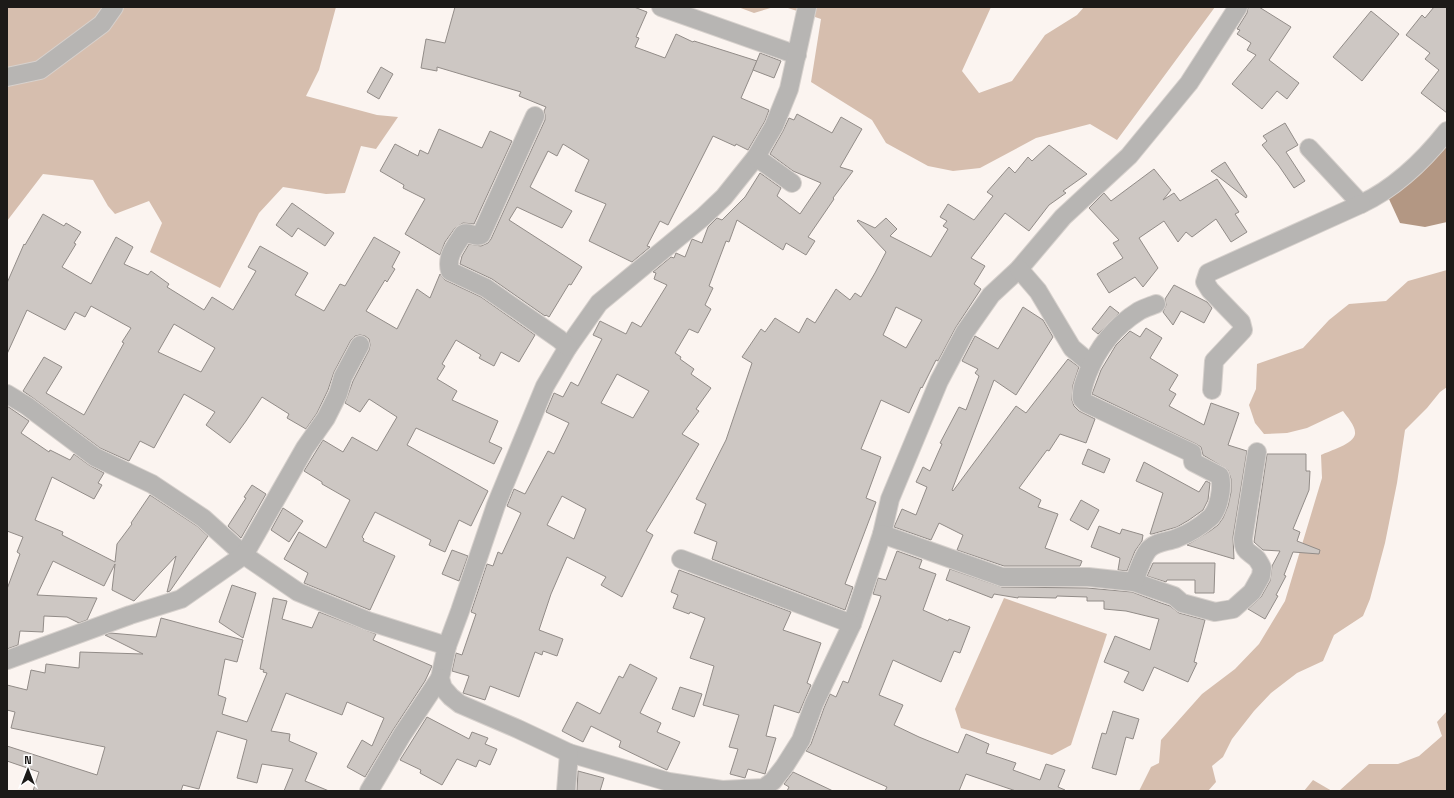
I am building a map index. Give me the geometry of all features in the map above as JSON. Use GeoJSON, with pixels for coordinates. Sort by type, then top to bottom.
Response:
{"type":"FeatureCollection","features":[{"type":"Feature","properties":{"kind":"street"},"geometry":{"type":"LineString","coordinates":[[7,77],[40,70],[102,24],[114,7]]}},
{"type":"Feature","properties":{"kind":"street"},"geometry":{"type":"LineString","coordinates":[[661,7],[797,55]]}},
{"type":"Feature","properties":{"kind":"street"},"geometry":{"type":"LineString","coordinates":[[369,791],[402,735],[440,678],[447,646],[506,479],[545,386],[568,347],[599,303],[703,217],[724,197],[756,157],[779,115],[789,89],[806,7]]}},
{"type":"Feature","properties":{"kind":"street"},"geometry":{"type":"LineString","coordinates":[[440,678],[443,688],[460,704],[562,750],[668,786],[722,790],[765,790],[784,767],[801,740],[814,704],[852,624],[882,534],[890,498],[939,381],[969,326],[991,295],[1019,269],[1063,217],[1129,156],[1189,83],[1238,7]]}},
{"type":"Feature","properties":{"kind":"street"},"geometry":{"type":"LineString","coordinates":[[535,116],[518,150],[481,235],[476,237],[469,233],[463,234],[450,254],[448,263],[450,271],[486,288],[552,334],[568,347]]}},
{"type":"Feature","properties":{"kind":"street"},"geometry":{"type":"LineString","coordinates":[[1212,390],[1214,361],[1243,330],[1241,322],[1210,290],[1205,282],[1208,273],[1371,199],[1411,170],[1435,147],[1447,130]]}},
{"type":"Feature","properties":{"kind":"street"},"geometry":{"type":"LineString","coordinates":[[1310,148],[1361,204]]}},
{"type":"Feature","properties":{"kind":"street"},"geometry":{"type":"LineString","coordinates":[[756,157],[792,183]]}},
{"type":"Feature","properties":{"kind":"street"},"geometry":{"type":"LineString","coordinates":[[1019,269],[1038,291],[1072,348],[1091,364]]}},
{"type":"Feature","properties":{"kind":"street"},"geometry":{"type":"LineString","coordinates":[[1134,582],[1148,550],[1157,544],[1176,539],[1184,535],[1212,516],[1220,493],[1220,476],[1193,462],[1192,453],[1086,403],[1082,399],[1082,392],[1091,364],[1106,339],[1140,310],[1156,304]]}},
{"type":"Feature","properties":{"kind":"street"},"geometry":{"type":"LineString","coordinates":[[7,660],[130,615],[181,599],[244,555],[305,448],[326,418],[338,394],[343,377],[360,345]]}},
{"type":"Feature","properties":{"kind":"street"},"geometry":{"type":"LineString","coordinates":[[7,394],[27,406],[96,457],[152,484],[203,518],[244,555],[298,592],[368,621],[447,646]]}},
{"type":"Feature","properties":{"kind":"street"},"geometry":{"type":"LineString","coordinates":[[882,534],[1002,577],[1088,577],[1134,582],[1174,596],[1182,603],[1215,612],[1233,609],[1252,592],[1261,576],[1262,568],[1257,559],[1246,551],[1243,539],[1257,452]]}},
{"type":"Feature","properties":{"kind":"street"},"geometry":{"type":"LineString","coordinates":[[681,559],[852,624]]}},
{"type":"Feature","properties":{"kind":"street"},"geometry":{"type":"LineString","coordinates":[[562,750],[566,791]]}},
{"type":"Feature","properties":{"kind":"shaded area"},"geometry":{"type":"Polygon","coordinates":[[[7,7],[336,7],[319,70],[306,96],[377,115],[398,117],[376,149],[361,146],[345,193],[326,194],[283,187],[259,213],[220,288],[150,252],[162,223],[149,201],[115,214],[108,206],[93,180],[43,174],[7,221],[7,7]]]}},
{"type":"Feature","properties":{"kind":"shaded area"},"geometry":{"type":"Polygon","coordinates":[[[738,7],[774,7],[754,13],[738,7]]]}},
{"type":"Feature","properties":{"kind":"shaded area"},"geometry":{"type":"Polygon","coordinates":[[[785,7],[991,7],[962,71],[979,93],[1012,81],[1045,35],[1077,15],[1084,7],[1215,7],[1117,140],[1090,124],[1036,138],[980,168],[953,171],[928,166],[886,143],[872,120],[811,82],[821,19],[785,7]]]}},
{"type":"Feature","properties":{"kind":"shaded area"},"geometry":{"type":"Polygon","coordinates":[[[1447,142],[1447,222],[1425,227],[1400,223],[1388,197],[1447,142]]]}},
{"type":"Feature","properties":{"kind":"shaded area"},"geometry":{"type":"Polygon","coordinates":[[[1447,270],[1447,387],[1440,392],[1427,408],[1405,430],[1397,483],[1385,543],[1370,599],[1363,616],[1334,635],[1323,661],[1297,673],[1271,693],[1254,711],[1232,739],[1223,757],[1212,766],[1216,782],[1208,791],[1139,791],[1151,767],[1159,763],[1161,740],[1202,694],[1235,669],[1259,644],[1285,601],[1322,478],[1321,455],[1346,444],[1354,438],[1355,431],[1353,425],[1343,411],[1307,428],[1287,433],[1264,434],[1255,423],[1249,405],[1256,389],[1257,364],[1303,348],[1329,320],[1349,304],[1386,301],[1408,281],[1447,270]]]}},
{"type":"Feature","properties":{"kind":"shaded area"},"geometry":{"type":"Polygon","coordinates":[[[1004,598],[1107,634],[1071,745],[1052,755],[961,728],[955,709],[1004,598]]]}},
{"type":"Feature","properties":{"kind":"shaded area"},"geometry":{"type":"Polygon","coordinates":[[[1447,711],[1447,791],[1339,791],[1369,764],[1398,764],[1419,756],[1442,736],[1437,722],[1447,711]]]}},
{"type":"Feature","properties":{"kind":"shaded area"},"geometry":{"type":"Polygon","coordinates":[[[1313,780],[1332,791],[1304,791],[1313,780]]]}},
{"type":"Feature","properties":{"kind":"building"},"geometry":{"type":"Polygon","coordinates":[[[455,7],[634,7],[647,12],[636,37],[639,38],[635,47],[665,58],[676,34],[693,42],[694,41],[757,61],[741,98],[769,110],[765,121],[748,150],[713,136],[668,225],[660,221],[647,246],[650,247],[632,262],[589,241],[606,204],[575,191],[589,160],[563,144],[557,156],[548,151],[530,187],[572,211],[562,228],[517,207],[509,220],[582,267],[571,285],[569,284],[549,317],[546,315],[545,316],[492,279],[460,264],[462,256],[469,244],[481,246],[488,243],[491,239],[545,120],[544,111],[546,107],[519,96],[521,92],[437,67],[437,71],[421,68],[426,39],[445,43],[455,7]]]}},
{"type":"Feature","properties":{"kind":"building"},"geometry":{"type":"Polygon","coordinates":[[[1248,7],[1259,7],[1291,27],[1269,60],[1299,83],[1287,99],[1277,91],[1262,109],[1232,84],[1256,55],[1247,50],[1251,43],[1237,34],[1240,30],[1237,29],[1247,13],[1248,7]]]}},
{"type":"Feature","properties":{"kind":"building"},"geometry":{"type":"Polygon","coordinates":[[[1434,7],[1447,7],[1447,113],[1421,93],[1439,70],[1425,59],[1430,53],[1406,35],[1422,15],[1425,18],[1434,7]]]}},
{"type":"Feature","properties":{"kind":"building"},"geometry":{"type":"Polygon","coordinates":[[[1371,11],[1399,34],[1362,81],[1333,57],[1371,11]]]}},
{"type":"Feature","properties":{"kind":"building"},"geometry":{"type":"Polygon","coordinates":[[[760,53],[781,61],[774,78],[753,70],[760,53]]]}},
{"type":"Feature","properties":{"kind":"building"},"geometry":{"type":"Polygon","coordinates":[[[381,67],[393,74],[379,99],[367,92],[381,67]]]}},
{"type":"Feature","properties":{"kind":"building"},"geometry":{"type":"Polygon","coordinates":[[[797,114],[832,133],[841,117],[862,129],[840,167],[853,171],[833,198],[834,199],[808,237],[815,241],[806,255],[786,243],[783,250],[737,220],[729,242],[726,241],[709,286],[713,288],[705,305],[711,309],[698,333],[689,329],[675,353],[681,357],[680,359],[694,369],[691,374],[711,388],[696,409],[699,411],[682,434],[699,444],[646,531],[653,535],[622,597],[601,585],[606,577],[567,557],[551,594],[539,630],[563,639],[557,656],[543,651],[542,655],[535,652],[519,697],[490,686],[485,700],[463,693],[469,676],[452,671],[456,653],[462,655],[476,614],[471,612],[487,564],[493,566],[498,552],[502,554],[521,513],[507,506],[514,489],[525,494],[548,451],[554,454],[569,423],[546,412],[554,393],[563,397],[571,382],[578,386],[602,339],[593,335],[600,321],[626,334],[632,322],[641,327],[667,285],[654,279],[656,273],[653,272],[671,257],[674,258],[676,253],[685,257],[692,239],[702,243],[708,227],[717,218],[722,220],[745,197],[760,173],[781,188],[777,196],[800,214],[821,183],[793,171],[770,154],[789,118],[794,120],[797,114]],[[617,374],[601,403],[633,418],[649,391],[617,374]],[[562,496],[547,525],[574,539],[586,509],[562,496]]]}},
{"type":"Feature","properties":{"kind":"building"},"geometry":{"type":"Polygon","coordinates":[[[1285,123],[1298,145],[1286,152],[1305,181],[1294,188],[1262,145],[1267,141],[1263,136],[1285,123]]]}},
{"type":"Feature","properties":{"kind":"building"},"geometry":{"type":"Polygon","coordinates":[[[439,129],[482,148],[490,131],[512,141],[474,224],[463,223],[455,228],[445,242],[440,255],[405,234],[425,199],[403,188],[404,185],[380,171],[395,144],[418,156],[420,150],[428,154],[439,129]]]}},
{"type":"Feature","properties":{"kind":"building"},"geometry":{"type":"Polygon","coordinates":[[[1049,145],[1087,174],[1063,191],[1066,193],[1049,205],[1029,231],[1005,213],[971,258],[985,266],[974,284],[981,289],[956,327],[938,361],[936,360],[909,413],[881,400],[861,449],[881,457],[866,498],[876,502],[845,584],[853,587],[845,610],[712,559],[717,542],[694,533],[706,504],[696,499],[726,440],[752,363],[742,357],[761,329],[765,332],[775,318],[799,333],[807,318],[815,323],[836,289],[850,300],[855,293],[861,297],[886,252],[857,221],[858,220],[875,228],[886,218],[897,229],[890,236],[931,257],[948,229],[943,226],[947,221],[940,217],[948,204],[974,220],[993,196],[987,192],[1009,167],[1015,173],[1028,157],[1032,161],[1049,145]],[[896,307],[883,335],[906,348],[922,320],[896,307]]]}},
{"type":"Feature","properties":{"kind":"building"},"geometry":{"type":"Polygon","coordinates":[[[1225,162],[1247,196],[1246,198],[1211,171],[1225,162]]]}},
{"type":"Feature","properties":{"kind":"building"},"geometry":{"type":"Polygon","coordinates":[[[1154,169],[1171,190],[1163,200],[1174,193],[1180,201],[1217,179],[1239,212],[1235,214],[1247,232],[1231,242],[1216,219],[1192,237],[1186,232],[1178,242],[1164,221],[1139,238],[1158,268],[1143,287],[1135,277],[1109,293],[1097,274],[1123,258],[1113,243],[1119,240],[1089,208],[1104,193],[1111,201],[1154,169]]]}},
{"type":"Feature","properties":{"kind":"building"},"geometry":{"type":"Polygon","coordinates":[[[292,203],[334,233],[325,246],[298,228],[292,237],[276,225],[292,203]]]}},
{"type":"Feature","properties":{"kind":"building"},"geometry":{"type":"Polygon","coordinates":[[[43,214],[64,226],[66,223],[81,232],[74,243],[76,244],[62,267],[91,284],[116,237],[133,247],[124,264],[148,275],[151,271],[169,284],[167,287],[204,310],[212,297],[233,310],[256,271],[248,267],[260,246],[308,273],[295,295],[324,311],[340,284],[345,286],[374,237],[400,252],[392,267],[395,269],[387,282],[385,280],[366,311],[397,329],[417,289],[430,298],[440,274],[445,280],[481,297],[535,335],[519,362],[501,352],[494,366],[479,358],[481,355],[456,340],[442,364],[445,366],[437,379],[457,391],[452,400],[498,421],[489,442],[502,448],[494,464],[416,428],[407,445],[488,491],[471,526],[459,520],[445,552],[429,545],[431,540],[375,512],[362,537],[364,539],[363,541],[395,556],[370,610],[304,583],[308,573],[284,559],[299,532],[326,548],[350,500],[322,484],[322,482],[304,471],[323,440],[343,452],[352,437],[377,451],[397,417],[369,399],[360,412],[345,403],[353,381],[369,350],[369,339],[360,335],[355,336],[351,340],[334,372],[328,390],[317,413],[306,429],[287,418],[289,414],[262,397],[230,443],[206,425],[215,412],[184,394],[154,448],[140,441],[129,461],[100,448],[23,391],[44,357],[62,367],[46,393],[84,415],[124,343],[122,342],[131,328],[91,306],[85,317],[75,312],[65,330],[27,310],[7,354],[7,283],[24,244],[25,245],[43,214]],[[174,324],[158,352],[201,372],[215,348],[174,324]]]}},
{"type":"Feature","properties":{"kind":"building"},"geometry":{"type":"Polygon","coordinates":[[[1174,285],[1207,302],[1212,308],[1204,323],[1181,311],[1173,325],[1163,312],[1166,305],[1165,299],[1174,285]]]}},
{"type":"Feature","properties":{"kind":"building"},"geometry":{"type":"Polygon","coordinates":[[[1110,306],[1119,313],[1098,334],[1092,329],[1110,306]]]}},
{"type":"Feature","properties":{"kind":"building"},"geometry":{"type":"Polygon","coordinates":[[[1023,307],[1043,320],[1053,337],[1016,395],[994,380],[952,490],[953,491],[1016,406],[1026,413],[1068,359],[1079,367],[1073,385],[1072,400],[1074,406],[1079,411],[1095,419],[1086,443],[1060,434],[1049,451],[1047,450],[1019,488],[1041,500],[1038,507],[1058,514],[1045,548],[1082,561],[1080,566],[1004,566],[957,550],[963,535],[939,523],[931,540],[894,527],[902,509],[916,515],[927,487],[916,482],[923,467],[930,471],[942,444],[940,443],[959,407],[966,410],[979,376],[975,373],[978,369],[962,361],[975,336],[998,349],[1023,307]]]}},
{"type":"Feature","properties":{"kind":"building"},"geometry":{"type":"Polygon","coordinates":[[[1146,328],[1162,338],[1150,358],[1178,375],[1169,390],[1176,394],[1169,406],[1204,425],[1211,403],[1239,413],[1228,445],[1247,451],[1233,537],[1234,559],[1187,545],[1218,525],[1223,518],[1228,506],[1231,492],[1231,479],[1228,470],[1203,455],[1201,447],[1196,444],[1092,394],[1101,370],[1116,345],[1130,331],[1140,337],[1146,328]]]}},
{"type":"Feature","properties":{"kind":"building"},"geometry":{"type":"Polygon","coordinates":[[[7,406],[29,421],[21,433],[49,452],[50,450],[70,460],[74,454],[89,465],[104,473],[98,483],[102,485],[94,499],[52,477],[35,520],[63,532],[62,535],[115,562],[117,544],[132,524],[131,523],[150,495],[197,526],[208,536],[170,591],[167,592],[176,556],[134,601],[112,590],[115,564],[104,586],[53,561],[37,595],[97,598],[87,620],[79,623],[67,617],[44,616],[43,632],[20,631],[18,645],[7,649],[7,589],[20,554],[17,552],[23,537],[7,531],[7,406]]]}},
{"type":"Feature","properties":{"kind":"building"},"geometry":{"type":"Polygon","coordinates":[[[1088,449],[1110,459],[1104,473],[1082,464],[1088,449]]]}},
{"type":"Feature","properties":{"kind":"building"},"geometry":{"type":"Polygon","coordinates":[[[1267,454],[1306,454],[1306,471],[1310,471],[1309,490],[1293,529],[1300,532],[1297,541],[1320,550],[1319,554],[1293,552],[1284,575],[1286,576],[1276,595],[1278,596],[1265,619],[1248,609],[1261,597],[1270,581],[1272,566],[1280,551],[1263,550],[1254,542],[1267,454]]]}},
{"type":"Feature","properties":{"kind":"building"},"geometry":{"type":"Polygon","coordinates":[[[1144,462],[1199,492],[1206,481],[1210,483],[1208,500],[1203,510],[1177,527],[1150,534],[1163,493],[1136,481],[1144,462]]]}},
{"type":"Feature","properties":{"kind":"building"},"geometry":{"type":"Polygon","coordinates":[[[252,485],[266,494],[241,538],[228,526],[246,498],[244,497],[252,485]]]}},
{"type":"Feature","properties":{"kind":"building"},"geometry":{"type":"Polygon","coordinates":[[[1081,500],[1099,510],[1088,530],[1070,520],[1081,500]]]}},
{"type":"Feature","properties":{"kind":"building"},"geometry":{"type":"Polygon","coordinates":[[[283,508],[303,521],[289,542],[271,530],[283,508]]]}},
{"type":"Feature","properties":{"kind":"building"},"geometry":{"type":"Polygon","coordinates":[[[1099,526],[1120,534],[1122,529],[1143,535],[1142,541],[1135,551],[1127,571],[1118,570],[1120,558],[1091,547],[1099,526]]]}},
{"type":"Feature","properties":{"kind":"building"},"geometry":{"type":"Polygon","coordinates":[[[452,550],[468,556],[459,581],[442,574],[452,550]]]}},
{"type":"Feature","properties":{"kind":"building"},"geometry":{"type":"Polygon","coordinates":[[[897,551],[922,560],[919,568],[936,574],[923,610],[948,621],[949,619],[970,627],[960,653],[954,651],[941,682],[893,660],[879,695],[903,705],[894,725],[958,753],[966,734],[989,744],[986,753],[1016,763],[1013,770],[1040,780],[1046,764],[1065,770],[1058,787],[1065,791],[1016,791],[966,774],[959,791],[885,791],[887,787],[806,751],[811,744],[830,694],[836,697],[843,681],[848,683],[881,596],[873,594],[878,578],[886,580],[897,551]]]}},
{"type":"Feature","properties":{"kind":"building"},"geometry":{"type":"Polygon","coordinates":[[[1153,563],[1215,563],[1214,593],[1195,593],[1195,580],[1167,580],[1166,582],[1147,576],[1153,563]]]}},
{"type":"Feature","properties":{"kind":"building"},"geometry":{"type":"Polygon","coordinates":[[[950,569],[1002,587],[1087,588],[1132,592],[1170,606],[1179,613],[1205,620],[1194,662],[1197,663],[1188,682],[1154,667],[1143,691],[1124,682],[1129,672],[1104,662],[1115,636],[1150,650],[1159,619],[1126,611],[1104,609],[1104,601],[1087,601],[1087,597],[1057,596],[1056,598],[1018,598],[994,594],[992,598],[946,580],[950,569]]]}},
{"type":"Feature","properties":{"kind":"building"},"geometry":{"type":"Polygon","coordinates":[[[679,570],[791,612],[783,630],[821,643],[807,683],[811,685],[799,713],[774,705],[766,736],[776,738],[765,774],[748,769],[745,778],[730,774],[738,749],[729,747],[739,715],[703,705],[714,666],[690,658],[705,618],[690,612],[689,614],[673,608],[678,595],[671,592],[679,570]]]}},
{"type":"Feature","properties":{"kind":"building"},"geometry":{"type":"Polygon","coordinates":[[[232,585],[256,593],[243,638],[219,622],[232,585]]]}},
{"type":"Feature","properties":{"kind":"building"},"geometry":{"type":"Polygon","coordinates":[[[273,598],[287,601],[282,619],[312,628],[319,612],[376,634],[373,640],[432,666],[425,681],[365,777],[347,767],[362,740],[372,746],[384,718],[347,702],[342,715],[286,693],[271,731],[290,734],[289,741],[317,753],[305,781],[329,791],[284,791],[293,769],[262,764],[257,783],[237,778],[247,740],[217,731],[199,789],[183,785],[181,791],[33,791],[39,772],[7,761],[7,746],[97,775],[105,747],[11,728],[15,712],[7,710],[7,685],[27,690],[31,670],[45,673],[46,664],[79,668],[80,652],[143,654],[105,635],[110,633],[156,637],[161,618],[243,640],[237,662],[225,659],[218,695],[226,698],[222,714],[247,722],[267,673],[260,669],[273,598]]]}},
{"type":"Feature","properties":{"kind":"building"},"geometry":{"type":"Polygon","coordinates":[[[630,664],[657,678],[640,713],[661,723],[657,732],[680,742],[667,770],[619,747],[621,741],[591,726],[583,742],[562,731],[577,702],[600,714],[619,676],[623,678],[630,664]]]}},
{"type":"Feature","properties":{"kind":"building"},"geometry":{"type":"Polygon","coordinates":[[[680,687],[702,694],[694,717],[672,709],[680,687]]]}},
{"type":"Feature","properties":{"kind":"building"},"geometry":{"type":"Polygon","coordinates":[[[1113,711],[1139,719],[1133,739],[1126,737],[1116,775],[1092,768],[1102,733],[1106,734],[1113,711]]]}},
{"type":"Feature","properties":{"kind":"building"},"geometry":{"type":"Polygon","coordinates":[[[427,717],[469,739],[472,732],[488,738],[485,744],[497,749],[490,765],[479,760],[476,767],[457,759],[442,785],[420,773],[421,770],[400,760],[427,717]]]}},
{"type":"Feature","properties":{"kind":"building"},"geometry":{"type":"Polygon","coordinates":[[[578,771],[604,778],[600,791],[577,791],[578,771]]]}},
{"type":"Feature","properties":{"kind":"building"},"geometry":{"type":"Polygon","coordinates":[[[793,772],[833,791],[787,791],[789,787],[784,784],[793,772]]]}}]}
